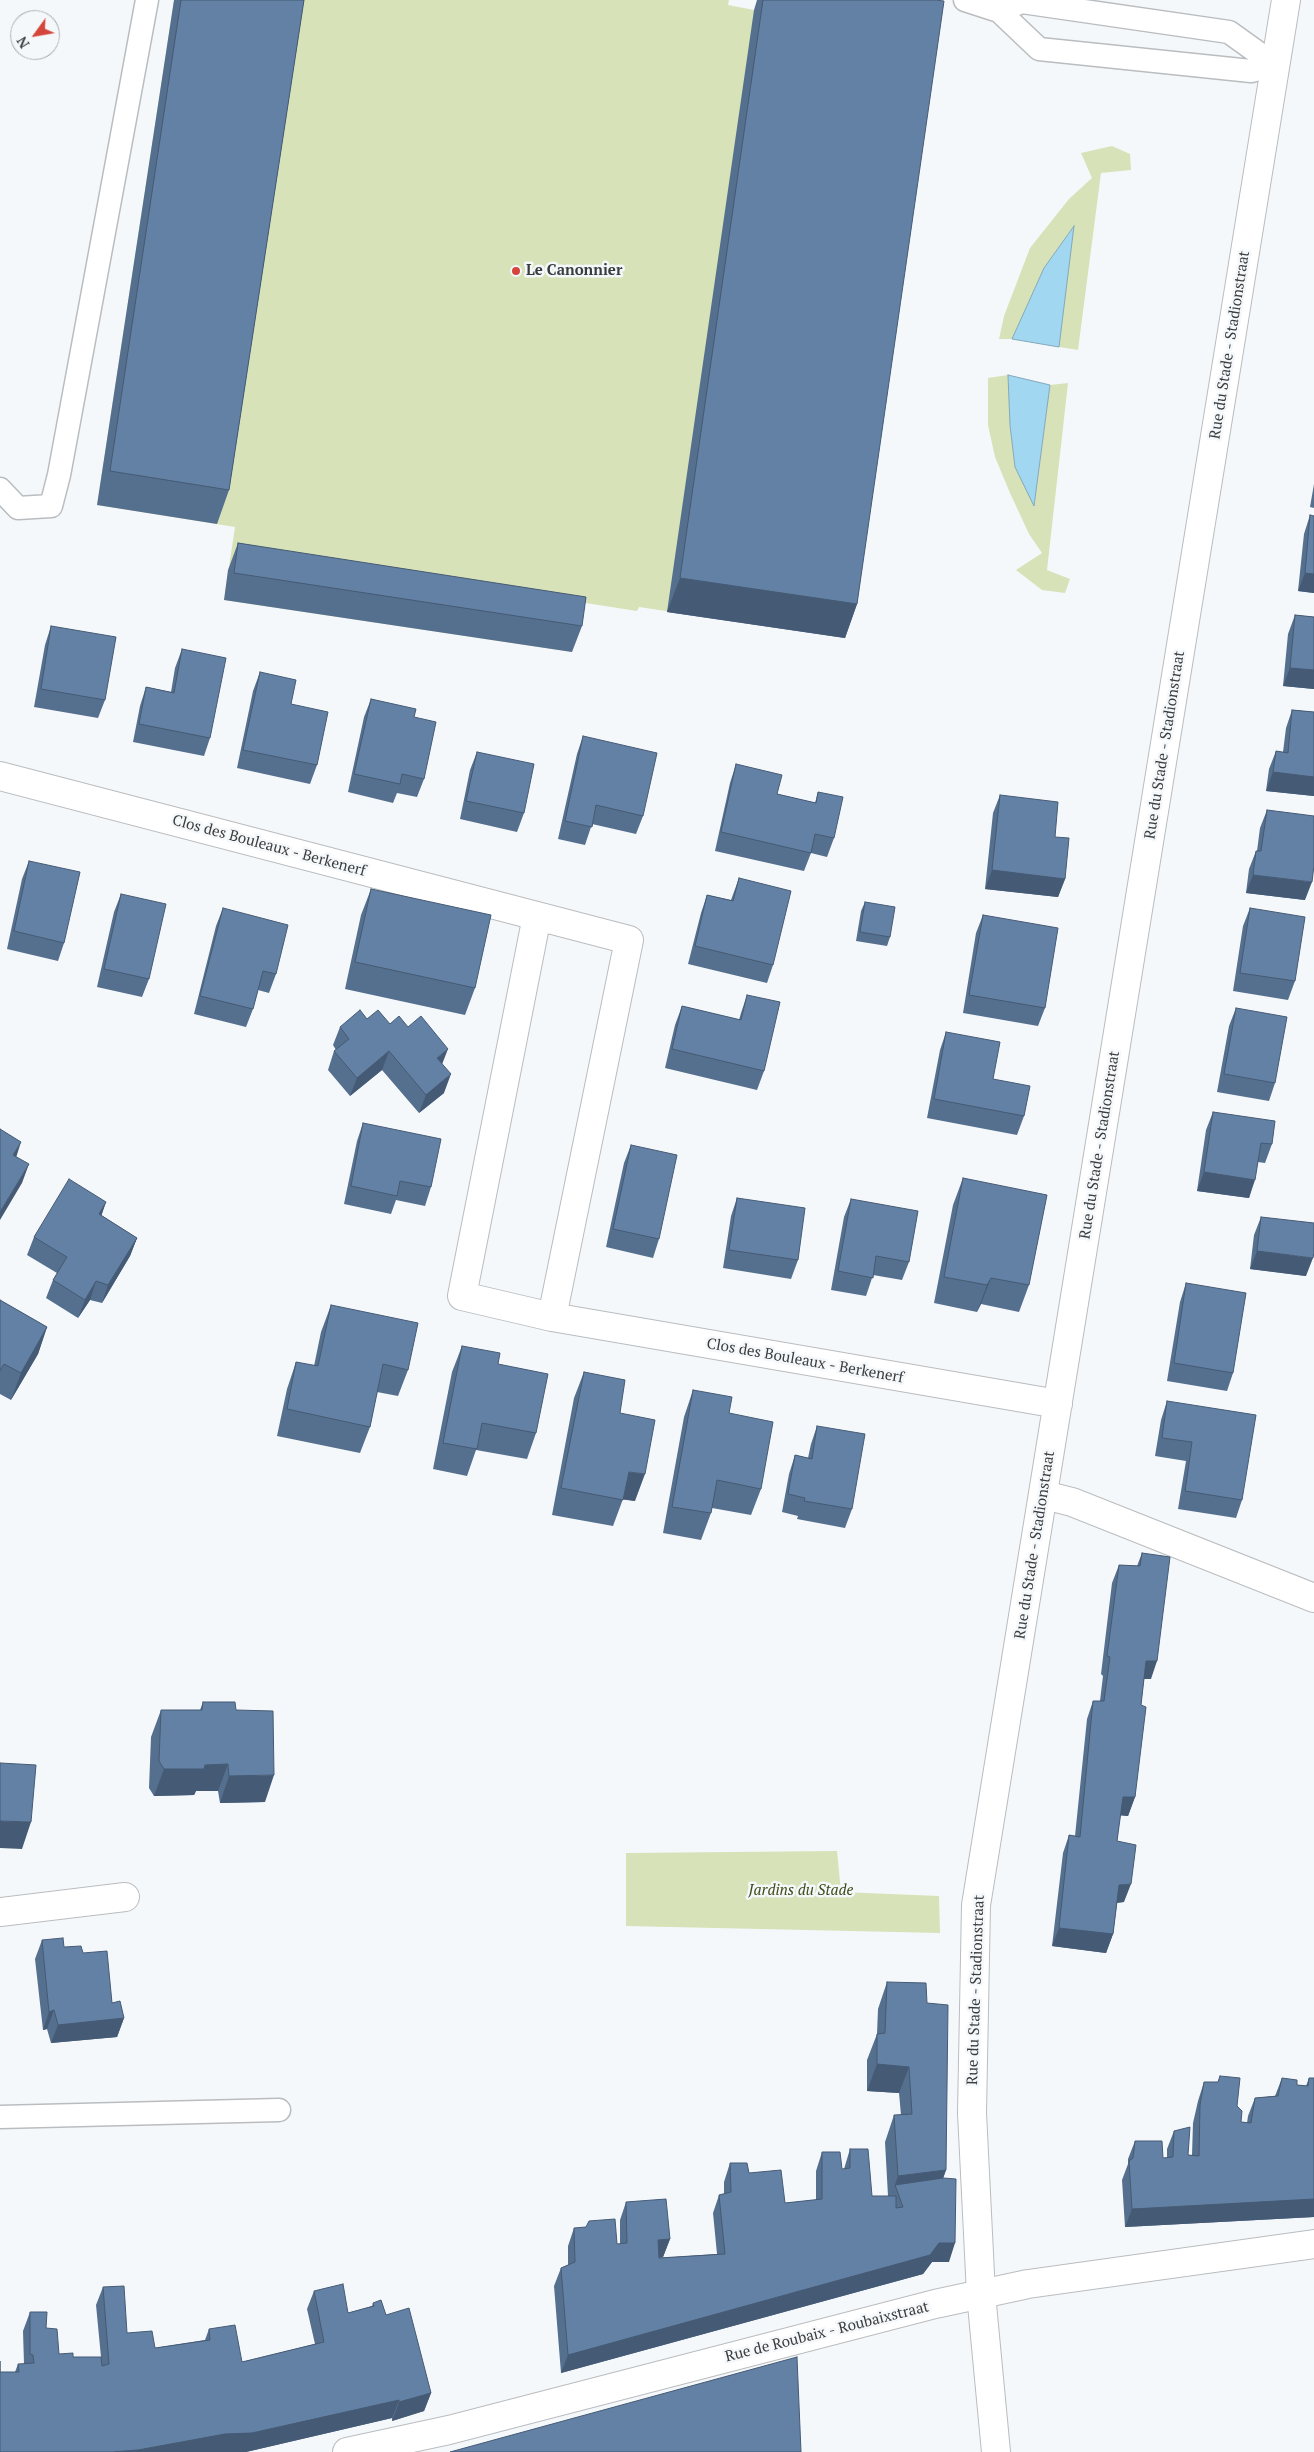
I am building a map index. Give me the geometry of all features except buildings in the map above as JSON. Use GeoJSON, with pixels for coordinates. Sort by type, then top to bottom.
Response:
{"type":"FeatureCollection","features":[{"type":"Feature","properties":{"kind":"street","name":"Rue du Stade - Stadionstraat"},"geometry":{"type":"LineString","coordinates":[[996,2452],[981,2294],[972,2113],[976,1905],[1286,0]]}},
{"type":"Feature","properties":{"kind":"street","name":"Clos des Bouleaux - Berkenerf"},"geometry":{"type":"LineString","coordinates":[[0,776],[629,940],[552,1317]]}},
{"type":"Feature","properties":{"kind":"street","name":"Clos des Bouleaux - Berkenerf"},"geometry":{"type":"LineString","coordinates":[[537,916],[462,1296],[552,1317],[1058,1404]]}},
{"type":"Feature","properties":{"kind":"street"},"geometry":{"type":"LineString","coordinates":[[1044,1495],[1072,1502],[1314,1598]]}},
{"type":"Feature","properties":{"kind":"street"},"geometry":{"type":"LineString","coordinates":[[0,1912],[126,1897]]}},
{"type":"Feature","properties":{"kind":"street","name":"Rue de Roubaix - Roubaixstraat"},"geometry":{"type":"LineString","coordinates":[[347,2452],[449,2430],[907,2311],[981,2294],[1028,2284],[1314,2244]]}},
{"type":"Feature","properties":{"kind":"lane"},"geometry":{"type":"LineString","coordinates":[[0,489],[18,508],[51,506],[59,475],[147,0]]}},
{"type":"Feature","properties":{"kind":"lane"},"geometry":{"type":"LineString","coordinates":[[965,0],[999,11],[1040,49],[1250,71],[1276,65]]}},
{"type":"Feature","properties":{"kind":"lane"},"geometry":{"type":"LineString","coordinates":[[999,11],[1022,2],[1229,32],[1276,65]]}},
{"type":"Feature","properties":{"kind":"lane"},"geometry":{"type":"LineString","coordinates":[[0,2117],[279,2110]]}},
{"type":"Feature","properties":{"kind":"green space","name":"Le Canonnier"},"geometry":{"type":"Polygon","coordinates":[[[174,0],[729,0],[728,5],[754,10],[932,36],[845,638],[639,607],[637,611],[579,602],[572,652],[224,600],[235,527],[97,505],[174,0]]]}},
{"type":"Feature","properties":{"kind":"green space"},"geometry":{"type":"Polygon","coordinates":[[[1112,146],[1130,154],[1131,170],[1101,173],[1078,350],[1059,347],[1073,227],[1044,268],[1012,339],[999,339],[1004,316],[1030,248],[1069,199],[1092,178],[1081,153],[1112,146]]]}},
{"type":"Feature","properties":{"kind":"green space"},"geometry":{"type":"Polygon","coordinates":[[[1008,375],[1010,425],[1015,467],[1034,505],[1050,385],[1068,383],[1047,570],[1070,579],[1065,593],[1042,590],[1016,570],[1042,553],[1029,534],[1010,493],[995,457],[988,425],[988,378],[1008,375]]]}},
{"type":"Feature","properties":{"kind":"green space","name":"Jardins du Stade"},"geometry":{"type":"Polygon","coordinates":[[[837,1851],[841,1892],[939,1896],[940,1933],[626,1926],[626,1853],[837,1851]]]}},
{"type":"Feature","properties":{"kind":"water"},"geometry":{"type":"Polygon","coordinates":[[[1074,226],[1059,347],[1012,339],[1044,268],[1074,226]]]}},
{"type":"Feature","properties":{"kind":"water"},"geometry":{"type":"Polygon","coordinates":[[[1008,375],[1050,385],[1034,506],[1015,467],[1010,425],[1008,375]]]}},
{"type":"Feature","properties":{"kind":"place","name":"Le Canonnier"},"geometry":{"type":"Point","coordinates":[516,271]}}]}
